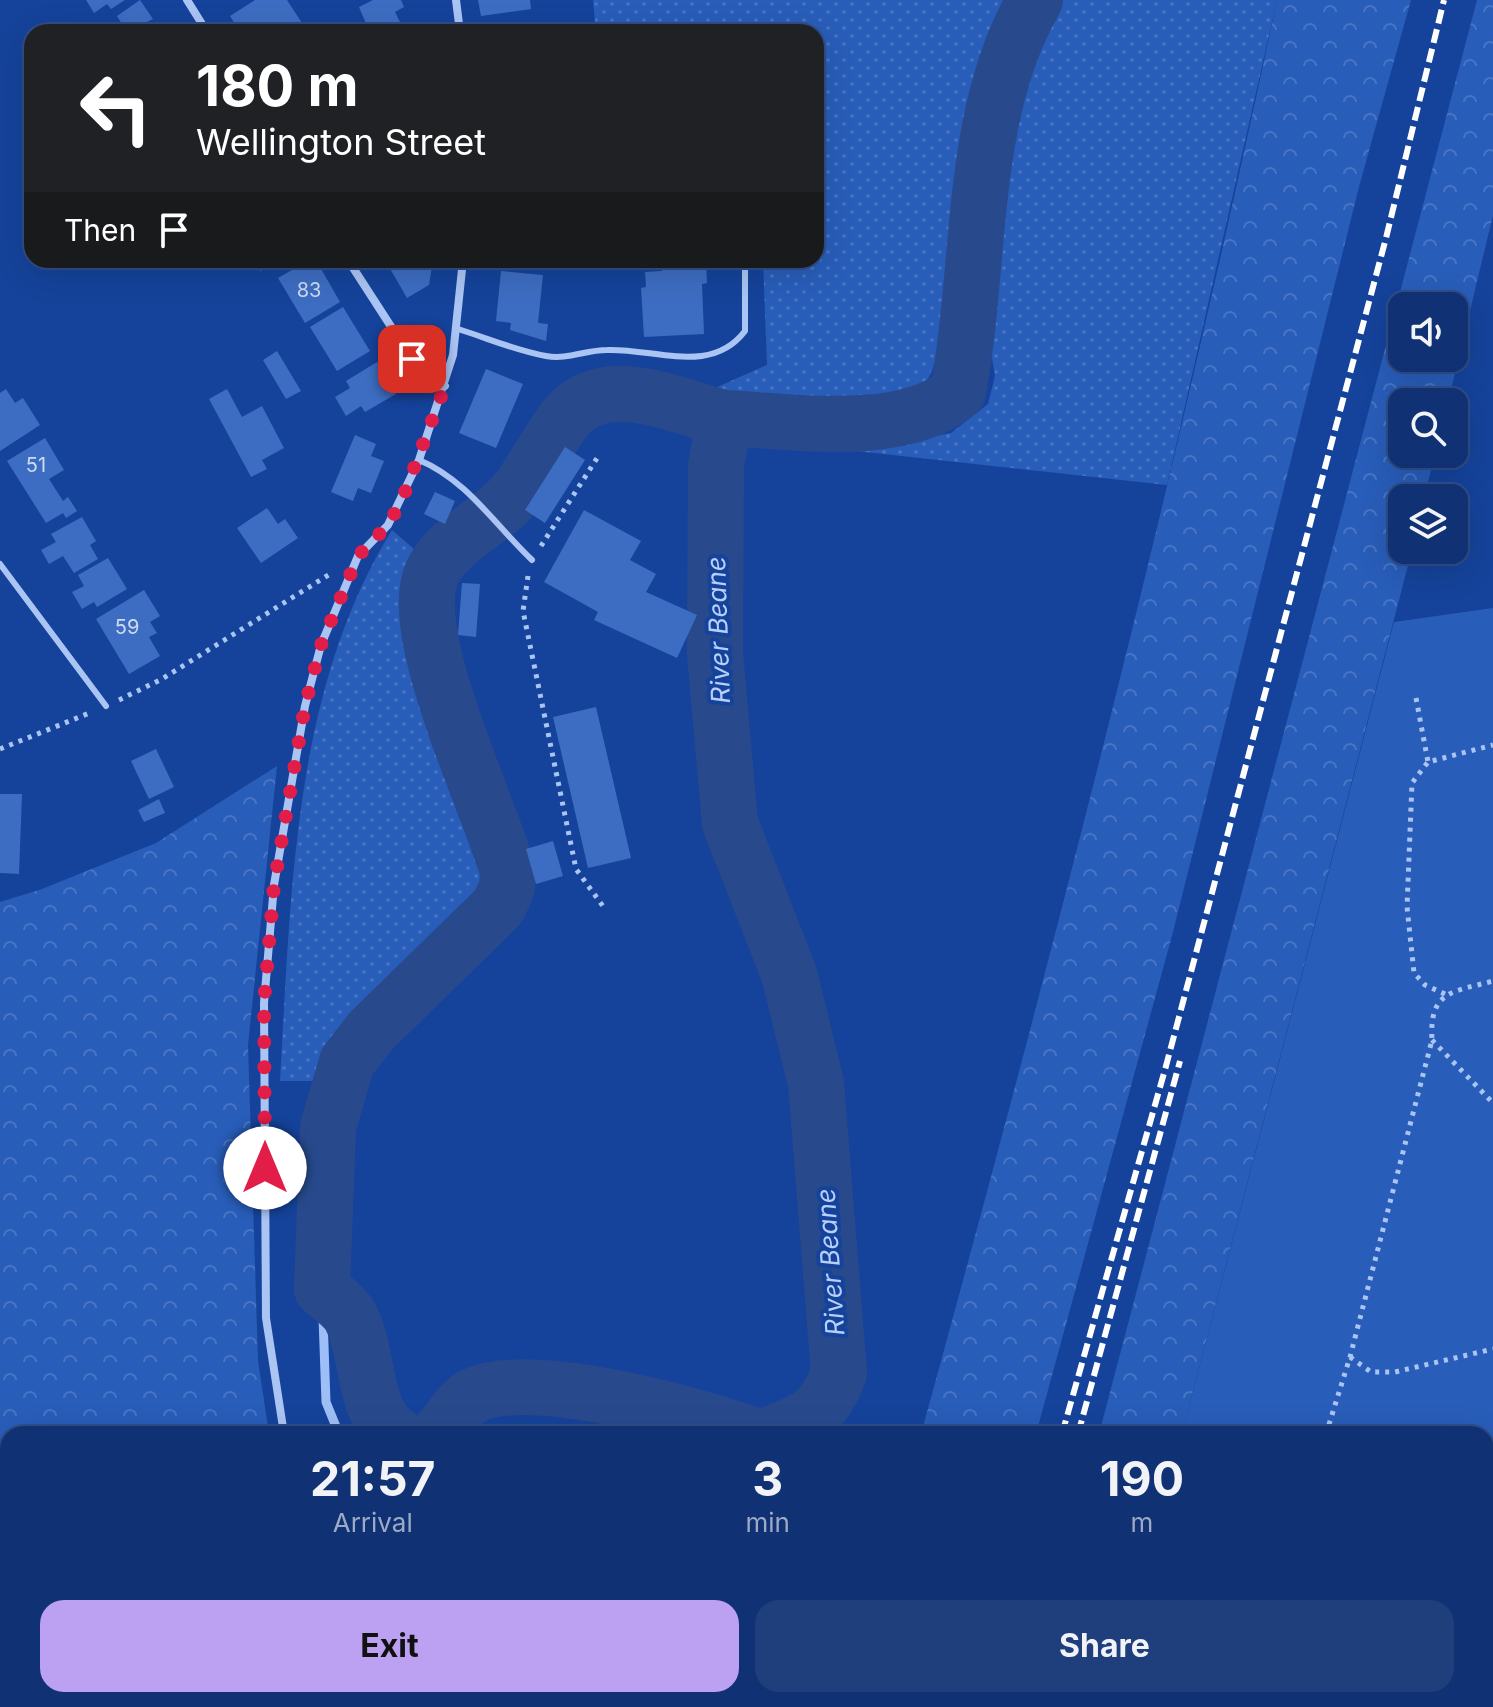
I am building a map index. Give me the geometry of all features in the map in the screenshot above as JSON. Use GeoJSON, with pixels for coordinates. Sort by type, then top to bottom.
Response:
{"type":"FeatureCollection","features":[{"type":"Feature","properties":{"kind":"street"},"geometry":{"type":"LineString","coordinates":[[187,0],[202,24]]}},
{"type":"Feature","properties":{"kind":"street"},"geometry":{"type":"LineString","coordinates":[[456,0],[459,24]]}},
{"type":"Feature","properties":{"kind":"street"},"geometry":{"type":"LineString","coordinates":[[353,268],[412,359],[445,386]]}},
{"type":"Feature","properties":{"kind":"street"},"geometry":{"type":"LineString","coordinates":[[283,1426],[266,1318],[264,1003],[274,885],[309,691],[321,645],[358,556],[388,525],[419,460],[445,386],[458,329],[462,268]]}},
{"type":"Feature","properties":{"kind":"lane"},"geometry":{"type":"LineString","coordinates":[[458,329],[542,356],[563,359],[606,350],[686,358],[713,354],[728,349],[745,331],[745,268]]}},
{"type":"Feature","properties":{"kind":"lane"},"geometry":{"type":"LineString","coordinates":[[419,460],[443,471],[470,494],[532,560]]}},
{"type":"Feature","properties":{"kind":"lane"},"geometry":{"type":"LineString","coordinates":[[0,564],[106,706]]}},
{"type":"Feature","properties":{"kind":"path"},"geometry":{"type":"LineString","coordinates":[[599,455],[532,560],[523,611],[576,869],[605,909]]}},
{"type":"Feature","properties":{"kind":"path"},"geometry":{"type":"LineString","coordinates":[[0,749],[106,706],[162,679],[358,556]]}},
{"type":"Feature","properties":{"kind":"path"},"geometry":{"type":"LineString","coordinates":[[1416,698],[1428,762]]}},
{"type":"Feature","properties":{"kind":"path"},"geometry":{"type":"LineString","coordinates":[[1493,745],[1428,762],[1412,783],[1407,907],[1414,973],[1425,985],[1445,994],[1493,981]]}},
{"type":"Feature","properties":{"kind":"path"},"geometry":{"type":"LineString","coordinates":[[1328,1426],[1350,1357],[1432,1040],[1431,1022],[1445,994]]}},
{"type":"Feature","properties":{"kind":"path"},"geometry":{"type":"LineString","coordinates":[[1432,1040],[1493,1103]]}},
{"type":"Feature","properties":{"kind":"path"},"geometry":{"type":"LineString","coordinates":[[1350,1357],[1371,1372],[1395,1372],[1493,1349]]}},
{"type":"Feature","properties":{"kind":"green space"},"geometry":{"type":"Polygon","coordinates":[[[593,0],[1018,0],[988,61],[969,127],[957,190],[939,343],[927,380],[916,387],[875,398],[798,407],[763,407],[697,396],[767,365],[763,268],[824,268],[824,24],[595,24],[593,0]]]}},
{"type":"Feature","properties":{"kind":"green space"},"geometry":{"type":"Polygon","coordinates":[[[1058,0],[1277,0],[1167,485],[856,451],[951,433],[988,404],[995,376],[985,317],[998,180],[1016,87],[1030,48],[1058,0]]]}},
{"type":"Feature","properties":{"kind":"green space"},"geometry":{"type":"Polygon","coordinates":[[[1277,0],[1411,0],[1360,183],[1173,932],[1038,1426],[923,1426],[1018,1077],[1110,719],[1238,180],[1277,0]]]}},
{"type":"Feature","properties":{"kind":"green space"},"geometry":{"type":"Polygon","coordinates":[[[1477,0],[1493,0],[1493,215],[1468,319],[1468,292],[1400,292],[1477,0]]]}},
{"type":"Feature","properties":{"kind":"green space"},"geometry":{"type":"Polygon","coordinates":[[[1388,338],[1388,372],[1455,372],[1451,388],[1388,388],[1388,468],[1432,468],[1428,484],[1388,484],[1388,564],[1408,564],[1184,1426],[1101,1426],[1388,338]]]}},
{"type":"Feature","properties":{"kind":"green space"},"geometry":{"type":"Polygon","coordinates":[[[392,530],[422,556],[411,581],[411,629],[446,754],[491,868],[489,883],[476,908],[456,928],[420,954],[380,995],[338,1051],[324,1081],[280,1081],[294,868],[316,727],[334,658],[359,592],[392,530]]]}},
{"type":"Feature","properties":{"kind":"green space"},"geometry":{"type":"Polygon","coordinates":[[[1493,608],[1493,1426],[1184,1426],[1394,622],[1493,608]]]}},
{"type":"Feature","properties":{"kind":"green space"},"geometry":{"type":"Polygon","coordinates":[[[277,766],[248,1045],[258,1361],[268,1426],[0,1426],[0,902],[42,889],[156,843],[277,766]]]}},
{"type":"Feature","properties":{"kind":"building"},"geometry":{"type":"Polygon","coordinates":[[[86,0],[125,0],[111,9],[107,4],[94,13],[86,0]]]}},
{"type":"Feature","properties":{"kind":"building"},"geometry":{"type":"Polygon","coordinates":[[[140,0],[153,19],[143,24],[122,24],[117,16],[140,0]]]}},
{"type":"Feature","properties":{"kind":"building"},"geometry":{"type":"Polygon","coordinates":[[[255,0],[287,0],[302,23],[235,24],[230,16],[255,0]]]}},
{"type":"Feature","properties":{"kind":"building"},"geometry":{"type":"Polygon","coordinates":[[[373,0],[401,0],[404,7],[395,12],[401,24],[366,24],[359,7],[373,0]]]}},
{"type":"Feature","properties":{"kind":"building"},"geometry":{"type":"Polygon","coordinates":[[[478,0],[530,0],[531,9],[481,16],[478,0]]]}},
{"type":"Feature","properties":{"kind":"building"},"geometry":{"type":"Polygon","coordinates":[[[295,268],[321,268],[340,302],[305,323],[278,278],[295,268]]]}},
{"type":"Feature","properties":{"kind":"building"},"geometry":{"type":"Polygon","coordinates":[[[390,268],[432,268],[429,285],[407,298],[390,268]]]}},
{"type":"Feature","properties":{"kind":"building"},"geometry":{"type":"Polygon","coordinates":[[[662,268],[706,268],[707,283],[702,284],[704,334],[644,337],[641,288],[646,287],[645,272],[662,271],[662,268]]]}},
{"type":"Feature","properties":{"kind":"building"},"geometry":{"type":"Polygon","coordinates":[[[501,271],[543,275],[538,323],[548,324],[546,341],[510,330],[511,323],[496,321],[501,271]]]}},
{"type":"Feature","properties":{"kind":"building"},"geometry":{"type":"Polygon","coordinates":[[[343,307],[370,351],[337,371],[310,327],[343,307]]]}},
{"type":"Feature","properties":{"kind":"building"},"geometry":{"type":"Polygon","coordinates":[[[277,351],[301,391],[286,399],[263,360],[277,351]]]}},
{"type":"Feature","properties":{"kind":"building"},"geometry":{"type":"Polygon","coordinates":[[[377,362],[396,394],[365,412],[361,406],[346,416],[335,397],[350,388],[346,381],[377,362]]]}},
{"type":"Feature","properties":{"kind":"building"},"geometry":{"type":"Polygon","coordinates":[[[486,369],[523,384],[496,448],[459,433],[486,369]]]}},
{"type":"Feature","properties":{"kind":"building"},"geometry":{"type":"Polygon","coordinates":[[[6,389],[15,403],[23,398],[40,425],[0,451],[0,393],[6,389]]]}},
{"type":"Feature","properties":{"kind":"building"},"geometry":{"type":"Polygon","coordinates":[[[227,389],[242,417],[262,406],[284,448],[262,460],[267,469],[251,477],[209,399],[227,389]]]}},
{"type":"Feature","properties":{"kind":"building"},"geometry":{"type":"Polygon","coordinates":[[[355,435],[376,444],[371,456],[384,461],[371,493],[358,488],[353,501],[331,492],[355,435]]]}},
{"type":"Feature","properties":{"kind":"building"},"geometry":{"type":"Polygon","coordinates":[[[45,438],[64,470],[49,479],[63,501],[68,497],[77,511],[66,518],[63,513],[46,523],[7,461],[45,438]]]}},
{"type":"Feature","properties":{"kind":"building"},"geometry":{"type":"Polygon","coordinates":[[[565,447],[585,460],[545,523],[525,510],[565,447]]]}},
{"type":"Feature","properties":{"kind":"building"},"geometry":{"type":"Polygon","coordinates":[[[435,492],[455,501],[445,524],[424,514],[435,492]]]}},
{"type":"Feature","properties":{"kind":"building"},"geometry":{"type":"Polygon","coordinates":[[[267,508],[278,524],[285,519],[298,538],[261,563],[237,528],[267,508]]]}},
{"type":"Feature","properties":{"kind":"building"},"geometry":{"type":"Polygon","coordinates":[[[584,510],[641,541],[630,560],[656,574],[646,592],[697,615],[677,658],[594,620],[598,612],[544,582],[584,510]]]}},
{"type":"Feature","properties":{"kind":"building"},"geometry":{"type":"Polygon","coordinates":[[[82,517],[96,541],[90,545],[98,559],[74,573],[63,556],[49,564],[41,550],[56,542],[51,534],[82,517]]]}},
{"type":"Feature","properties":{"kind":"building"},"geometry":{"type":"Polygon","coordinates":[[[108,558],[127,589],[97,607],[94,602],[82,609],[72,592],[84,586],[78,575],[108,558]]]}},
{"type":"Feature","properties":{"kind":"building"},"geometry":{"type":"Polygon","coordinates":[[[462,583],[480,584],[476,637],[458,635],[462,583]]]}},
{"type":"Feature","properties":{"kind":"building"},"geometry":{"type":"Polygon","coordinates":[[[144,590],[160,616],[150,622],[157,633],[149,637],[160,656],[129,674],[96,619],[144,590]]]}},
{"type":"Feature","properties":{"kind":"building"},"geometry":{"type":"Polygon","coordinates":[[[596,707],[631,858],[588,868],[553,717],[596,707]]]}},
{"type":"Feature","properties":{"kind":"building"},"geometry":{"type":"Polygon","coordinates":[[[156,749],[174,787],[149,799],[131,761],[156,749]]]}},
{"type":"Feature","properties":{"kind":"building"},"geometry":{"type":"Polygon","coordinates":[[[0,794],[22,794],[19,874],[0,873],[0,794]]]}},
{"type":"Feature","properties":{"kind":"building"},"geometry":{"type":"Polygon","coordinates":[[[159,799],[165,813],[144,822],[138,810],[159,799]]]}},
{"type":"Feature","properties":{"kind":"building"},"geometry":{"type":"Polygon","coordinates":[[[553,841],[563,876],[536,884],[526,849],[553,841]]]}},
{"type":"Feature","properties":{"kind":"waterway","name":"River Beane"},"geometry":{"type":"LineString","coordinates":[[791,1426],[821,1406],[839,1373],[816,1083],[789,974],[730,823],[715,654],[716,466],[724,418],[846,424],[878,422],[935,407],[958,392],[988,141],[998,91],[1013,44],[1035,0]]}},
{"type":"Feature","properties":{"kind":"waterway"},"geometry":{"type":"LineString","coordinates":[[386,1426],[372,1398],[352,1320],[343,1307],[322,1289],[328,1127],[347,1062],[371,1031],[498,907],[507,888],[508,872],[438,673],[429,632],[427,596],[434,569],[453,546],[512,497],[565,419],[581,404],[599,396],[640,396],[724,418]]}},
{"type":"Feature","properties":{"kind":"waterway"},"geometry":{"type":"LineString","coordinates":[[322,1289],[326,1402],[336,1426]]}},
{"type":"Feature","properties":{"kind":"waterway"},"geometry":{"type":"LineString","coordinates":[[444,1426],[459,1407],[475,1395],[500,1388],[533,1387],[611,1397],[723,1426]]}},
{"type":"Feature","properties":{"kind":"railway"},"geometry":{"type":"LineString","coordinates":[[1064,1426],[1166,1066],[1386,238],[1444,0]]}},
{"type":"Feature","properties":{"kind":"railway"},"geometry":{"type":"LineString","coordinates":[[1080,1426],[1180,1061]]}},
{"type":"Feature","properties":{"kind":"route"},"geometry":{"type":"LineString","coordinates":[[265,1168],[264,1003],[274,885],[289,789],[321,645],[358,556],[388,525],[402,500],[445,386],[412,359]]}}]}
